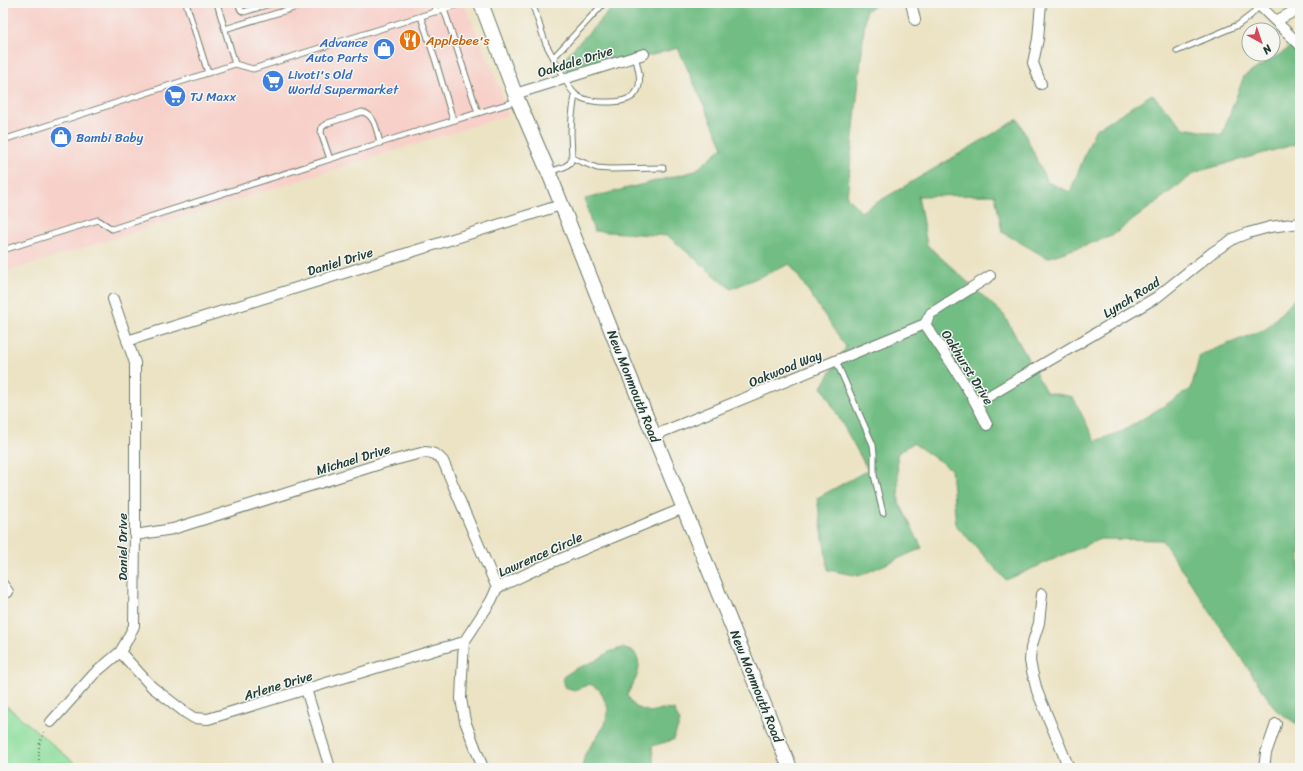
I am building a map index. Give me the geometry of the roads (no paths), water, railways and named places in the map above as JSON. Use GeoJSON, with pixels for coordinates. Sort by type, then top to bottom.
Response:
{"type":"FeatureCollection","features":[{"type":"Feature","properties":{"kind":"main road","name":"New Monmouth Road"},"geometry":{"type":"LineString","coordinates":[[481,3],[516,97],[548,172],[790,768]]}},
{"type":"Feature","properties":{"kind":"street"},"geometry":{"type":"LineString","coordinates":[[911,3],[915,20]]}},
{"type":"Feature","properties":{"kind":"street"},"geometry":{"type":"LineString","coordinates":[[1041,3],[1034,64],[1041,84]]}},
{"type":"Feature","properties":{"kind":"street"},"geometry":{"type":"LineString","coordinates":[[1258,4],[1300,45]]}},
{"type":"Feature","properties":{"kind":"street"},"geometry":{"type":"LineString","coordinates":[[1276,21],[1300,8]]}},
{"type":"Feature","properties":{"kind":"street","name":"Oakdale Drive"},"geometry":{"type":"LineString","coordinates":[[516,97],[564,78],[639,55]]}},
{"type":"Feature","properties":{"kind":"street","name":"Daniel Drive"},"geometry":{"type":"LineString","coordinates":[[127,341],[561,205]]}},
{"type":"Feature","properties":{"kind":"street","name":"Lynch Road"},"geometry":{"type":"LineString","coordinates":[[977,403],[1157,297],[1213,252],[1235,238],[1270,227],[1300,223]]}},
{"type":"Feature","properties":{"kind":"street"},"geometry":{"type":"LineString","coordinates":[[926,324],[931,313],[990,276]]}},
{"type":"Feature","properties":{"kind":"street","name":"Daniel Drive"},"geometry":{"type":"LineString","coordinates":[[51,722],[94,674],[120,652],[134,626],[136,535],[135,363],[113,299]]}},
{"type":"Feature","properties":{"kind":"street","name":"Oakwood Way"},"geometry":{"type":"LineString","coordinates":[[655,435],[926,324]]}},
{"type":"Feature","properties":{"kind":"street","name":"Oakhurst Drive"},"geometry":{"type":"LineString","coordinates":[[926,324],[977,403],[988,425]]}},
{"type":"Feature","properties":{"kind":"street","name":"Michael Drive"},"geometry":{"type":"LineString","coordinates":[[136,535],[173,529],[383,464],[425,452],[430,452],[436,454],[443,461],[497,588]]}},
{"type":"Feature","properties":{"kind":"street","name":"Lawrence Circle"},"geometry":{"type":"LineString","coordinates":[[483,768],[462,709],[464,642],[497,588],[541,567],[684,508]]}},
{"type":"Feature","properties":{"kind":"street"},"geometry":{"type":"LineString","coordinates":[[1042,594],[1039,623],[1031,648],[1030,661],[1037,691],[1069,768]]}},
{"type":"Feature","properties":{"kind":"street","name":"Arlene Drive"},"geometry":{"type":"LineString","coordinates":[[120,652],[152,687],[186,713],[201,719],[212,718],[464,642]]}},
{"type":"Feature","properties":{"kind":"street"},"geometry":{"type":"LineString","coordinates":[[306,690],[330,768]]}},
{"type":"Feature","properties":{"kind":"street"},"geometry":{"type":"LineString","coordinates":[[1264,768],[1266,753],[1276,724]]}},
{"type":"Feature","properties":{"kind":"lane"},"geometry":{"type":"LineString","coordinates":[[186,3],[208,73]]}},
{"type":"Feature","properties":{"kind":"lane"},"geometry":{"type":"LineString","coordinates":[[217,3],[235,64]]}},
{"type":"Feature","properties":{"kind":"lane"},"geometry":{"type":"LineString","coordinates":[[238,3],[241,10],[244,12],[273,3]]}},
{"type":"Feature","properties":{"kind":"lane"},"geometry":{"type":"LineString","coordinates":[[225,29],[310,3]]}},
{"type":"Feature","properties":{"kind":"lane"},"geometry":{"type":"LineString","coordinates":[[433,3],[436,12]]}},
{"type":"Feature","properties":{"kind":"lane"},"geometry":{"type":"LineString","coordinates":[[3,140],[235,64],[253,69],[463,3]]}},
{"type":"Feature","properties":{"kind":"lane"},"geometry":{"type":"LineString","coordinates":[[532,3],[547,44],[564,78],[575,94],[592,101],[613,102],[623,100],[634,95],[638,87],[640,75],[639,55]]}},
{"type":"Feature","properties":{"kind":"lane"},"geometry":{"type":"LineString","coordinates":[[554,57],[604,3]]}},
{"type":"Feature","properties":{"kind":"lane"},"geometry":{"type":"LineString","coordinates":[[1177,51],[1238,25],[1251,15],[1258,4]]}},
{"type":"Feature","properties":{"kind":"lane"},"geometry":{"type":"LineString","coordinates":[[444,9],[478,112]]}},
{"type":"Feature","properties":{"kind":"lane"},"geometry":{"type":"LineString","coordinates":[[421,17],[453,120]]}},
{"type":"Feature","properties":{"kind":"lane"},"geometry":{"type":"LineString","coordinates":[[548,172],[564,167],[570,163],[572,158],[571,133],[575,94]]}},
{"type":"Feature","properties":{"kind":"lane"},"geometry":{"type":"LineString","coordinates":[[3,250],[98,220],[112,229],[478,112],[516,97]]}},
{"type":"Feature","properties":{"kind":"lane"},"geometry":{"type":"LineString","coordinates":[[330,159],[321,133],[322,127],[328,123],[362,112],[367,113],[372,117],[380,143]]}},
{"type":"Feature","properties":{"kind":"lane"},"geometry":{"type":"LineString","coordinates":[[572,158],[597,168],[663,168]]}},
{"type":"Feature","properties":{"kind":"lane"},"geometry":{"type":"LineString","coordinates":[[836,361],[873,445],[874,475],[883,513]]}},
{"type":"Feature","properties":{"kind":"place","name":"Applebee's"},"geometry":{"type":"Point","coordinates":[410,40]}},
{"type":"Feature","properties":{"kind":"place","name":"Advance Auto Parts"},"geometry":{"type":"Point","coordinates":[384,49]}},
{"type":"Feature","properties":{"kind":"place","name":"Livoti's Old World Supermarket"},"geometry":{"type":"Point","coordinates":[273,81]}},
{"type":"Feature","properties":{"kind":"place","name":"TJ Maxx"},"geometry":{"type":"Point","coordinates":[175,96]}},
{"type":"Feature","properties":{"kind":"place","name":"Bambi Baby"},"geometry":{"type":"Point","coordinates":[61,137]}}]}
